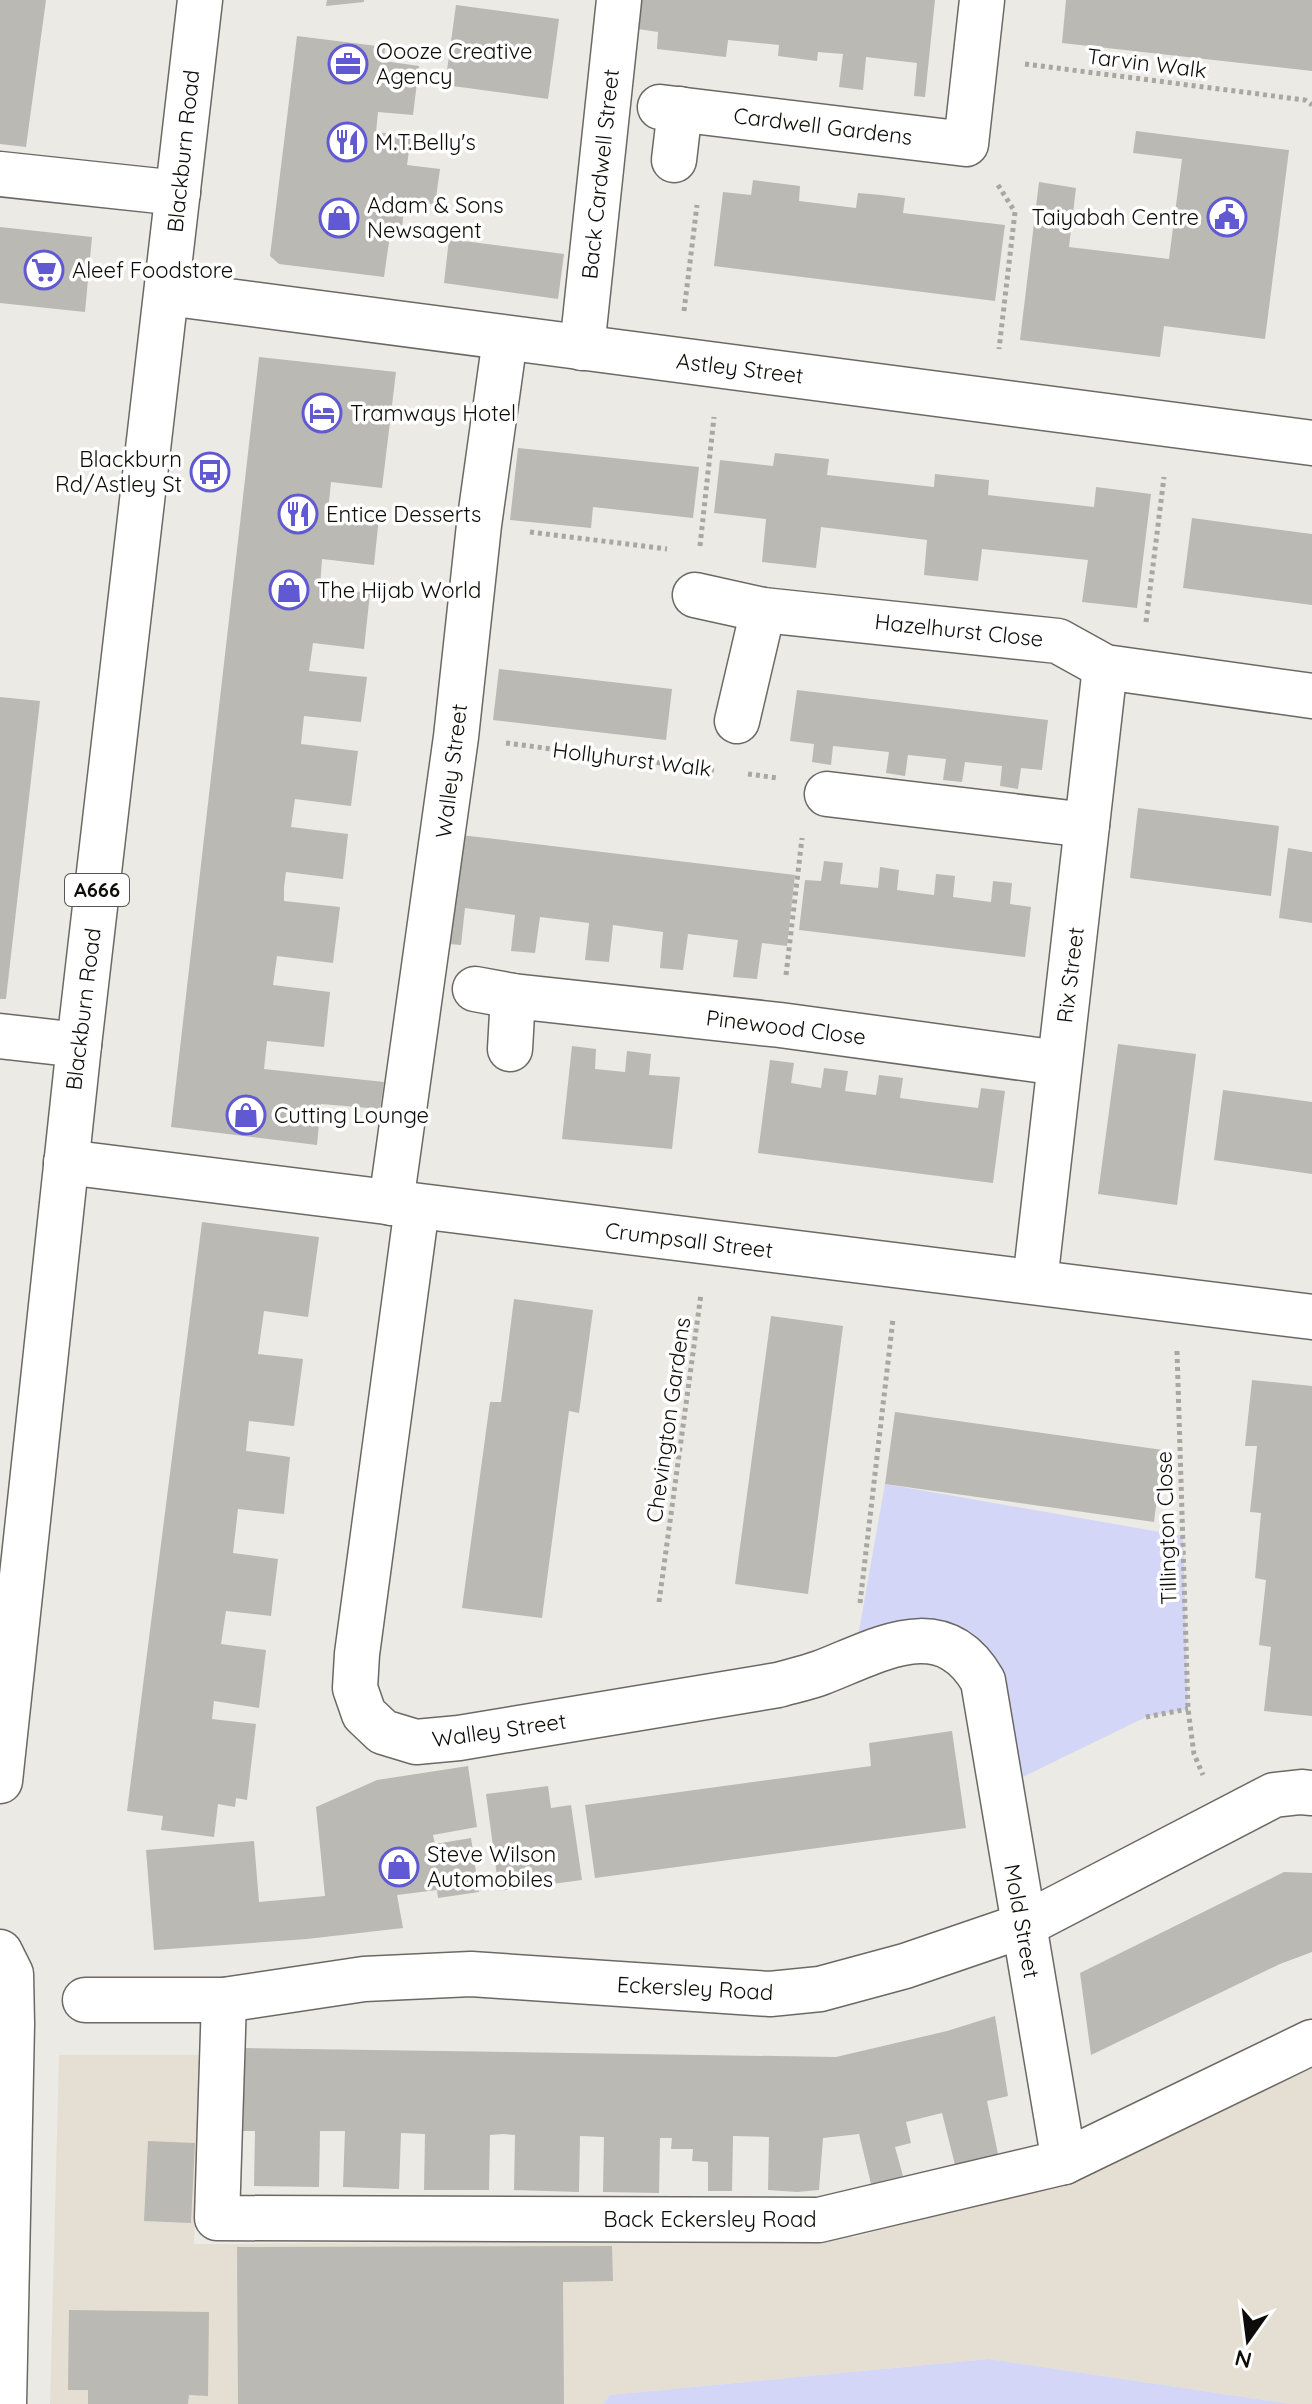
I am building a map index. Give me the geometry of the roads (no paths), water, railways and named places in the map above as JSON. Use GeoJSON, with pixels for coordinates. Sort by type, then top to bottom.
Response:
{"type":"FeatureCollection","features":[{"type":"Feature","properties":{"kind":"main road","name":"Blackburn Road"},"geometry":{"type":"LineString","coordinates":[[0,1781],[6,1662],[200,0]]}},
{"type":"Feature","properties":{"kind":"main road","name":"Back Cardwell Street"},"geometry":{"type":"LineString","coordinates":[[582,348],[619,0]]}},
{"type":"Feature","properties":{"kind":"main road","name":"Cardwell Gardens"},"geometry":{"type":"LineString","coordinates":[[674,160],[670,108],[966,144],[982,0]]}},
{"type":"Feature","properties":{"kind":"main road"},"geometry":{"type":"LineString","coordinates":[[0,174],[178,193]]}},
{"type":"Feature","properties":{"kind":"main road","name":"Astley Street"},"geometry":{"type":"LineString","coordinates":[[167,293],[1312,443]]}},
{"type":"Feature","properties":{"kind":"main road","name":"Walley Street"},"geometry":{"type":"LineString","coordinates":[[505,339],[479,525],[357,1654],[355,1688],[364,1714],[383,1732],[416,1742],[459,1738],[778,1685],[816,1675],[902,1641],[929,1641],[951,1646],[972,1662],[983,1681]]}},
{"type":"Feature","properties":{"kind":"main road","name":"Hazelhurst Close"},"geometry":{"type":"LineString","coordinates":[[697,574],[763,610],[1058,641],[1123,670],[1312,696]]}},
{"type":"Feature","properties":{"kind":"main road"},"geometry":{"type":"LineString","coordinates":[[737,721],[763,610]]}},
{"type":"Feature","properties":{"kind":"main road","name":"Rix Street"},"geometry":{"type":"LineString","coordinates":[[1035,1282],[1087,825],[1123,670]]}},
{"type":"Feature","properties":{"kind":"main road"},"geometry":{"type":"LineString","coordinates":[[818,787],[1087,825]]}},
{"type":"Feature","properties":{"kind":"main road","name":"Pinewood Close"},"geometry":{"type":"LineString","coordinates":[[510,1049],[494,992],[780,1025],[1059,1063]]}},
{"type":"Feature","properties":{"kind":"main road"},"geometry":{"type":"LineString","coordinates":[[0,1036],[79,1045]]}},
{"type":"Feature","properties":{"kind":"main road","name":"Crumpsall Street"},"geometry":{"type":"LineString","coordinates":[[66,1162],[1312,1317]]}},
{"type":"Feature","properties":{"kind":"main road","name":"Mold Street"},"geometry":{"type":"LineString","coordinates":[[983,1681],[1064,2162]]}},
{"type":"Feature","properties":{"kind":"main road","name":"Eckersley Road"},"geometry":{"type":"LineString","coordinates":[[85,2000],[224,2000],[364,1979],[471,1974],[770,1994],[834,1985],[905,1966],[1022,1926],[1274,1795],[1312,1793]]}},
{"type":"Feature","properties":{"kind":"main road"},"geometry":{"type":"LineString","coordinates":[[0,1952],[11,1974],[4,2126],[4,2404]]}},
{"type":"Feature","properties":{"kind":"main road","name":"Back Eckersley Road"},"geometry":{"type":"LineString","coordinates":[[224,2000],[217,2218],[819,2220],[1064,2162],[1312,2042]]}},
{"type":"Feature","properties":{"kind":"place","name":"Oooze Creative Agency"},"geometry":{"type":"Point","coordinates":[348,64]}},
{"type":"Feature","properties":{"kind":"place","name":"M.T.Belly's"},"geometry":{"type":"Point","coordinates":[347,142]}},
{"type":"Feature","properties":{"kind":"place","name":"Taiyabah Centre"},"geometry":{"type":"Point","coordinates":[1227,217]}},
{"type":"Feature","properties":{"kind":"place","name":"Adam & Sons Newsagent"},"geometry":{"type":"Point","coordinates":[339,218]}},
{"type":"Feature","properties":{"kind":"place","name":"Aleef Foodstore"},"geometry":{"type":"Point","coordinates":[44,270]}},
{"type":"Feature","properties":{"kind":"place","name":"Tramways Hotel"},"geometry":{"type":"Point","coordinates":[322,413]}},
{"type":"Feature","properties":{"kind":"place","name":"Blackburn Rd/Astley St"},"geometry":{"type":"Point","coordinates":[210,472]}},
{"type":"Feature","properties":{"kind":"place","name":"Entice Desserts"},"geometry":{"type":"Point","coordinates":[298,514]}},
{"type":"Feature","properties":{"kind":"place","name":"The Hijab World"},"geometry":{"type":"Point","coordinates":[289,590]}},
{"type":"Feature","properties":{"kind":"place","name":"Cutting Lounge"},"geometry":{"type":"Point","coordinates":[246,1115]}},
{"type":"Feature","properties":{"kind":"place","name":"Steve Wilson Automobiles"},"geometry":{"type":"Point","coordinates":[399,1867]}}]}
